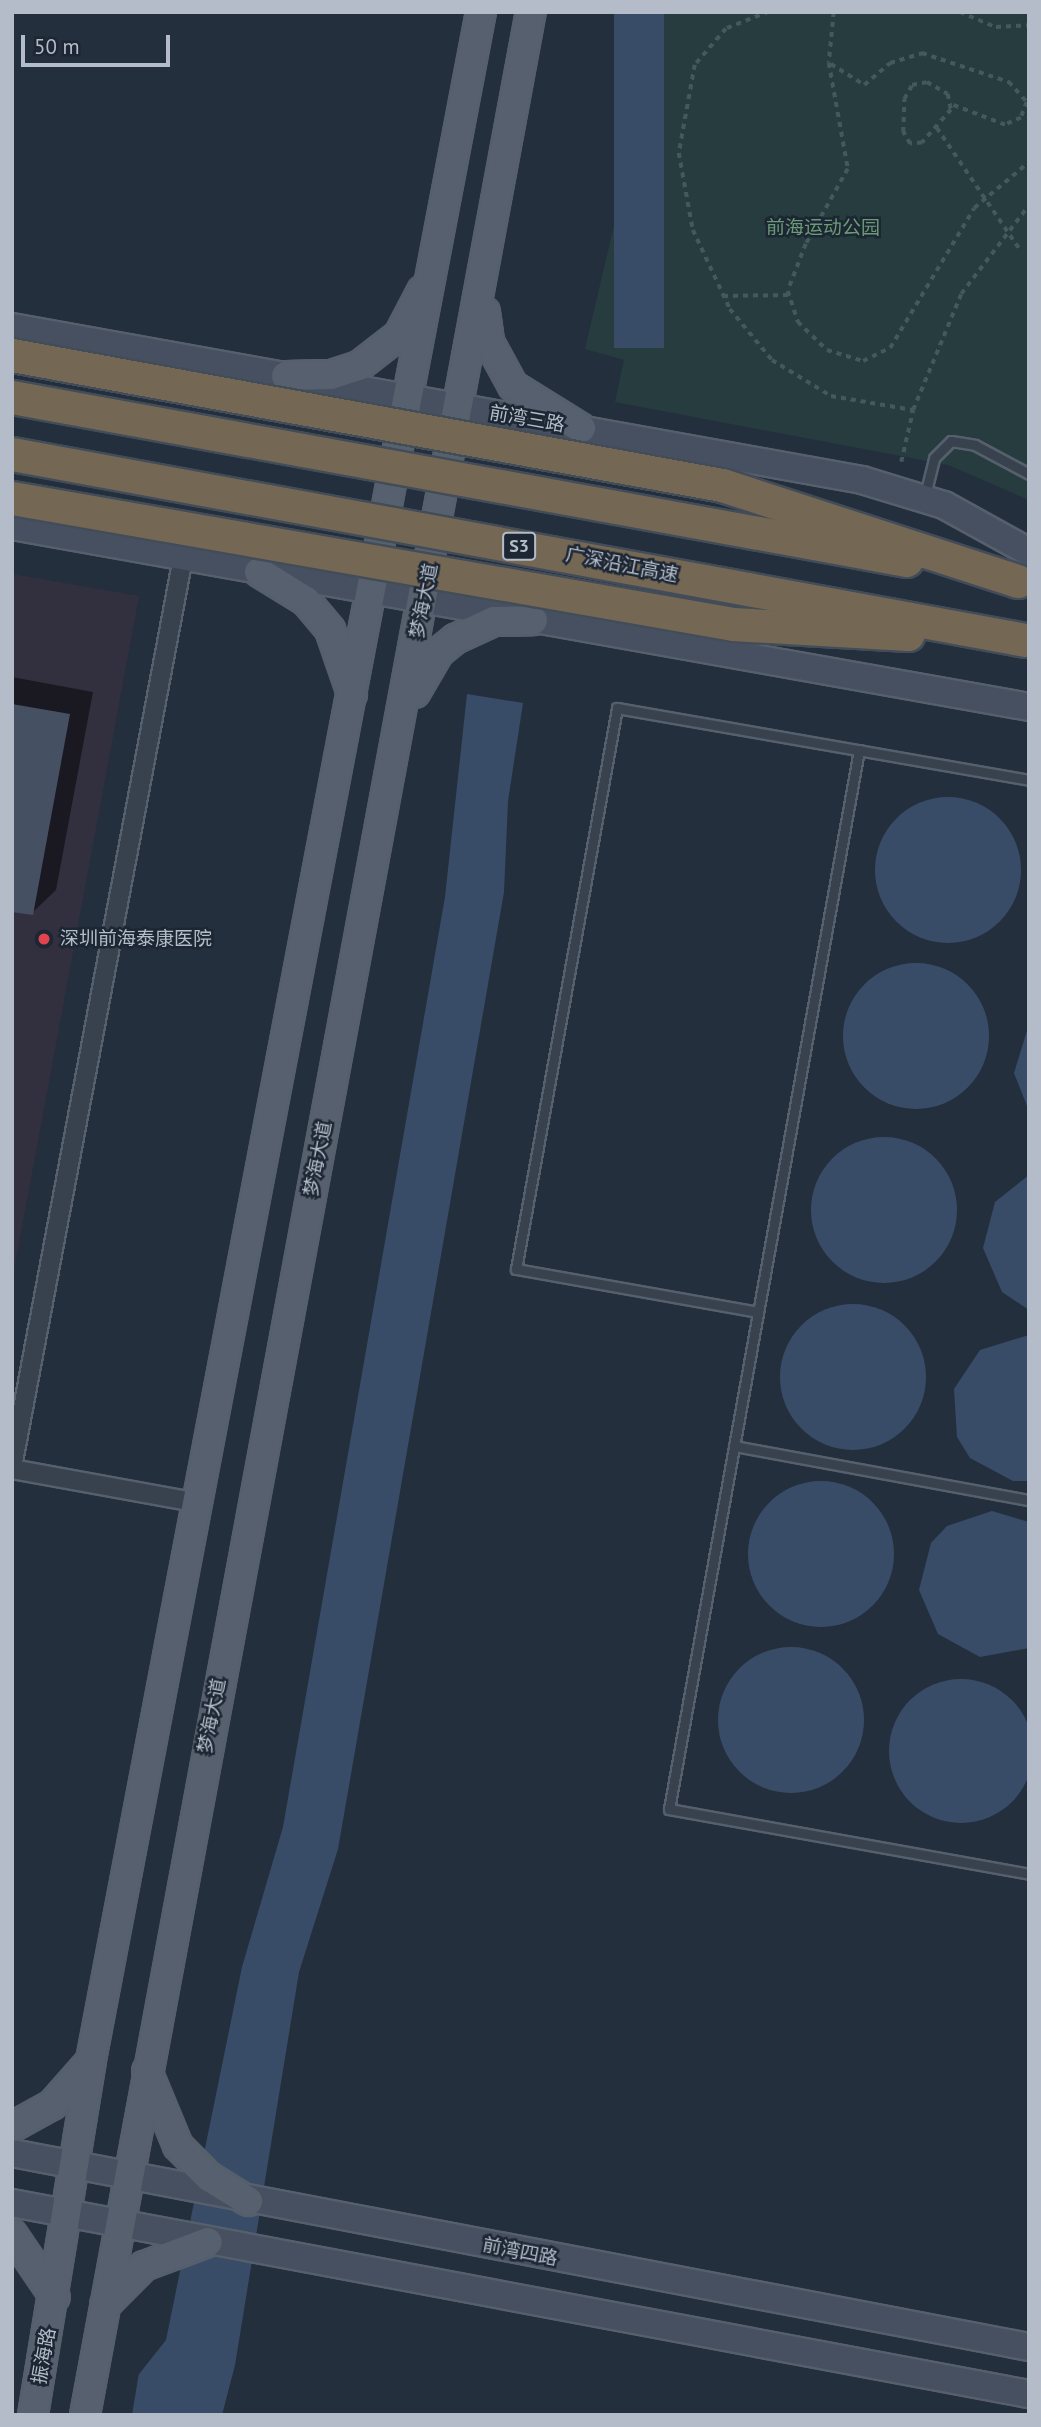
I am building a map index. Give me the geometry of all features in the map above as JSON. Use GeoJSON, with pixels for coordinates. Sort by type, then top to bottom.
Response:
{"type":"FeatureCollection","features":[{"type":"Feature","properties":{"kind":"highway"},"geometry":{"type":"LineString","coordinates":[[12,355],[722,485],[1024,566]]}},
{"type":"Feature","properties":{"kind":"highway"},"geometry":{"type":"LineString","coordinates":[[12,397],[1024,566]]}},
{"type":"Feature","properties":{"kind":"highway","name":"广深沿江高速"},"geometry":{"type":"LineString","coordinates":[[12,454],[1025,640],[745,626],[12,498]]}},
{"type":"Feature","properties":{"kind":"main road"},"geometry":{"type":"LineString","coordinates":[[55,2297],[91,2060],[354,706],[481,12]]}},
{"type":"Feature","properties":{"kind":"main road","name":"梦海大道"},"geometry":{"type":"LineString","coordinates":[[105,2305],[125,2177],[461,407],[531,12]]}},
{"type":"Feature","properties":{"kind":"main road"},"geometry":{"type":"LineString","coordinates":[[286,376],[331,375],[359,366],[399,335],[416,307],[443,229]]}},
{"type":"Feature","properties":{"kind":"main road"},"geometry":{"type":"LineString","coordinates":[[482,283],[497,363],[533,404],[581,428]]}},
{"type":"Feature","properties":{"kind":"main road"},"geometry":{"type":"LineString","coordinates":[[259,572],[306,601],[330,630],[354,706]]}},
{"type":"Feature","properties":{"kind":"main road"},"geometry":{"type":"LineString","coordinates":[[401,724],[425,672],[455,639],[494,621],[533,620]]}},
{"type":"Feature","properties":{"kind":"main road"},"geometry":{"type":"LineString","coordinates":[[12,2127],[52,2105],[91,2060]]}},
{"type":"Feature","properties":{"kind":"main road"},"geometry":{"type":"LineString","coordinates":[[146,2065],[178,2147],[216,2183],[248,2201]]}},
{"type":"Feature","properties":{"kind":"main road"},"geometry":{"type":"LineString","coordinates":[[12,2234],[55,2297]]}},
{"type":"Feature","properties":{"kind":"main road"},"geometry":{"type":"LineString","coordinates":[[85,2415],[105,2305],[144,2266],[208,2242]]}},
{"type":"Feature","properties":{"kind":"main road","name":"振海路"},"geometry":{"type":"LineString","coordinates":[[33,2415],[55,2297]]}},
{"type":"Feature","properties":{"kind":"street","name":"前湾三路"},"geometry":{"type":"LineString","coordinates":[[12,327],[825,472],[924,499],[1024,566]]}},
{"type":"Feature","properties":{"kind":"street"},"geometry":{"type":"LineString","coordinates":[[12,526],[375,593],[1029,707]]}},
{"type":"Feature","properties":{"kind":"street"},"geometry":{"type":"LineString","coordinates":[[183,558],[12,1468],[200,1503]]}},
{"type":"Feature","properties":{"kind":"street","name":"前湾四路"},"geometry":{"type":"LineString","coordinates":[[12,2153],[248,2201],[1029,2347]]}},
{"type":"Feature","properties":{"kind":"street"},"geometry":{"type":"LineString","coordinates":[[12,2203],[117,2225],[1029,2394]]}},
{"type":"Feature","properties":{"kind":"lane"},"geometry":{"type":"LineString","coordinates":[[924,499],[934,458],[951,441],[975,445],[1029,474]]}},
{"type":"Feature","properties":{"kind":"lane"},"geometry":{"type":"LineString","coordinates":[[758,1312],[516,1269],[617,708],[1029,780]]}},
{"type":"Feature","properties":{"kind":"lane"},"geometry":{"type":"LineString","coordinates":[[859,750],[669,1810],[1029,1874]]}},
{"type":"Feature","properties":{"kind":"lane"},"geometry":{"type":"LineString","coordinates":[[734,1446],[1029,1500]]}},
{"type":"Feature","properties":{"kind":"path"},"geometry":{"type":"LineString","coordinates":[[769,12],[726,29],[703,49],[682,121],[684,204],[723,296],[751,340],[802,381],[865,406],[913,410]]}},
{"type":"Feature","properties":{"kind":"path"},"geometry":{"type":"LineString","coordinates":[[834,12],[829,62],[848,169],[806,244],[789,295],[798,322],[827,350],[863,361],[881,355],[985,198],[1029,162]]}},
{"type":"Feature","properties":{"kind":"path"},"geometry":{"type":"LineString","coordinates":[[960,12],[996,27],[1029,24]]}},
{"type":"Feature","properties":{"kind":"path"},"geometry":{"type":"LineString","coordinates":[[829,62],[864,85],[890,62],[922,52],[1009,82],[1027,102],[1021,118],[1005,125],[952,105],[943,90],[927,82],[907,91],[906,140],[917,145],[937,128],[952,105]]}},
{"type":"Feature","properties":{"kind":"path"},"geometry":{"type":"LineString","coordinates":[[937,128],[1021,251]]}},
{"type":"Feature","properties":{"kind":"path"},"geometry":{"type":"LineString","coordinates":[[901,462],[913,410],[971,275],[1006,228],[1029,205]]}},
{"type":"Feature","properties":{"kind":"path"},"geometry":{"type":"LineString","coordinates":[[723,296],[789,295]]}},
{"type":"Feature","properties":{"kind":"shaded area","name":"深圳前海泰康医院"},"geometry":{"type":"Polygon","coordinates":[[[12,574],[139,596],[12,1281],[12,574]]]}},
{"type":"Feature","properties":{"kind":"green space","name":"前海运动公园"},"geometry":{"type":"Polygon","coordinates":[[[664,12],[1029,12],[1029,500],[948,465],[615,402],[624,360],[585,349],[664,12]]]}},
{"type":"Feature","properties":{"kind":"water"},"geometry":{"type":"Polygon","coordinates":[[[614,12],[664,12],[664,348],[614,348],[614,12]]]}},
{"type":"Feature","properties":{"kind":"water"},"geometry":{"type":"Polygon","coordinates":[[[467,694],[523,703],[508,801],[504,892],[338,1849],[299,1972],[235,2365],[222,2415],[89,2415],[136,2378],[166,2340],[242,1967],[283,1827],[445,897],[467,694]]]}},
{"type":"Feature","properties":{"kind":"water"},"geometry":{"type":"Polygon","coordinates":[[[948,797],[976,803],[999,819],[1015,842],[1021,870],[1015,898],[999,921],[976,937],[948,943],[920,937],[897,921],[881,898],[875,870],[881,842],[897,819],[920,803],[948,797]]]}},
{"type":"Feature","properties":{"kind":"water"},"geometry":{"type":"Polygon","coordinates":[[[916,963],[944,969],[968,984],[983,1008],[989,1036],[983,1064],[968,1088],[944,1103],[916,1109],[888,1103],[864,1088],[849,1064],[843,1036],[849,1008],[864,984],[888,969],[916,963]]]}},
{"type":"Feature","properties":{"kind":"water"},"geometry":{"type":"Polygon","coordinates":[[[1029,1024],[1029,1111],[1014,1073],[1029,1024]]]}},
{"type":"Feature","properties":{"kind":"water"},"geometry":{"type":"Polygon","coordinates":[[[884,1137],[912,1143],[935,1159],[951,1182],[957,1210],[951,1238],[935,1261],[912,1277],[884,1283],[856,1277],[833,1261],[817,1238],[811,1210],[817,1182],[833,1159],[856,1143],[884,1137]]]}},
{"type":"Feature","properties":{"kind":"water"},"geometry":{"type":"Polygon","coordinates":[[[1029,1175],[1029,1310],[1002,1292],[983,1248],[995,1202],[1029,1175]]]}},
{"type":"Feature","properties":{"kind":"water"},"geometry":{"type":"Polygon","coordinates":[[[853,1304],[881,1310],[905,1325],[920,1349],[926,1377],[920,1405],[905,1429],[881,1444],[853,1450],[825,1444],[801,1429],[786,1405],[780,1377],[786,1349],[801,1325],[825,1310],[853,1304]]]}},
{"type":"Feature","properties":{"kind":"water"},"geometry":{"type":"Polygon","coordinates":[[[1029,1335],[1029,1481],[1013,1481],[970,1458],[957,1437],[954,1389],[980,1350],[1029,1335]]]}},
{"type":"Feature","properties":{"kind":"water"},"geometry":{"type":"Polygon","coordinates":[[[821,1481],[849,1487],[872,1503],[888,1526],[894,1554],[888,1582],[872,1605],[849,1621],[821,1627],[793,1621],[770,1605],[754,1582],[748,1554],[754,1526],[770,1503],[793,1487],[821,1481]]]}},
{"type":"Feature","properties":{"kind":"water"},"geometry":{"type":"Polygon","coordinates":[[[992,1511],[1029,1522],[1029,1648],[980,1657],[938,1634],[919,1590],[931,1543],[947,1526],[992,1511]]]}},
{"type":"Feature","properties":{"kind":"water"},"geometry":{"type":"Polygon","coordinates":[[[791,1647],[819,1653],[842,1669],[858,1692],[864,1720],[858,1748],[842,1771],[819,1787],[791,1793],[763,1787],[740,1771],[724,1748],[718,1720],[724,1692],[740,1669],[763,1653],[791,1647]]]}},
{"type":"Feature","properties":{"kind":"water"},"geometry":{"type":"Polygon","coordinates":[[[961,1679],[989,1684],[1012,1700],[1028,1723],[1033,1751],[1028,1779],[1012,1802],[989,1818],[961,1823],[933,1818],[910,1802],[894,1779],[889,1751],[894,1723],[910,1700],[933,1684],[961,1679]]]}},
{"type":"Feature","properties":{"kind":"pier"},"geometry":{"type":"Polygon","coordinates":[[[140,2367],[132,2415],[85,2415],[134,2375],[140,2367]]]}},
{"type":"Feature","properties":{"kind":"building"},"geometry":{"type":"Polygon","coordinates":[[[12,704],[70,714],[33,915],[12,912],[12,704]]]}},
{"type":"Feature","properties":{"kind":"place","name":"深圳前海泰康医院"},"geometry":{"type":"Point","coordinates":[44,939]}}]}
